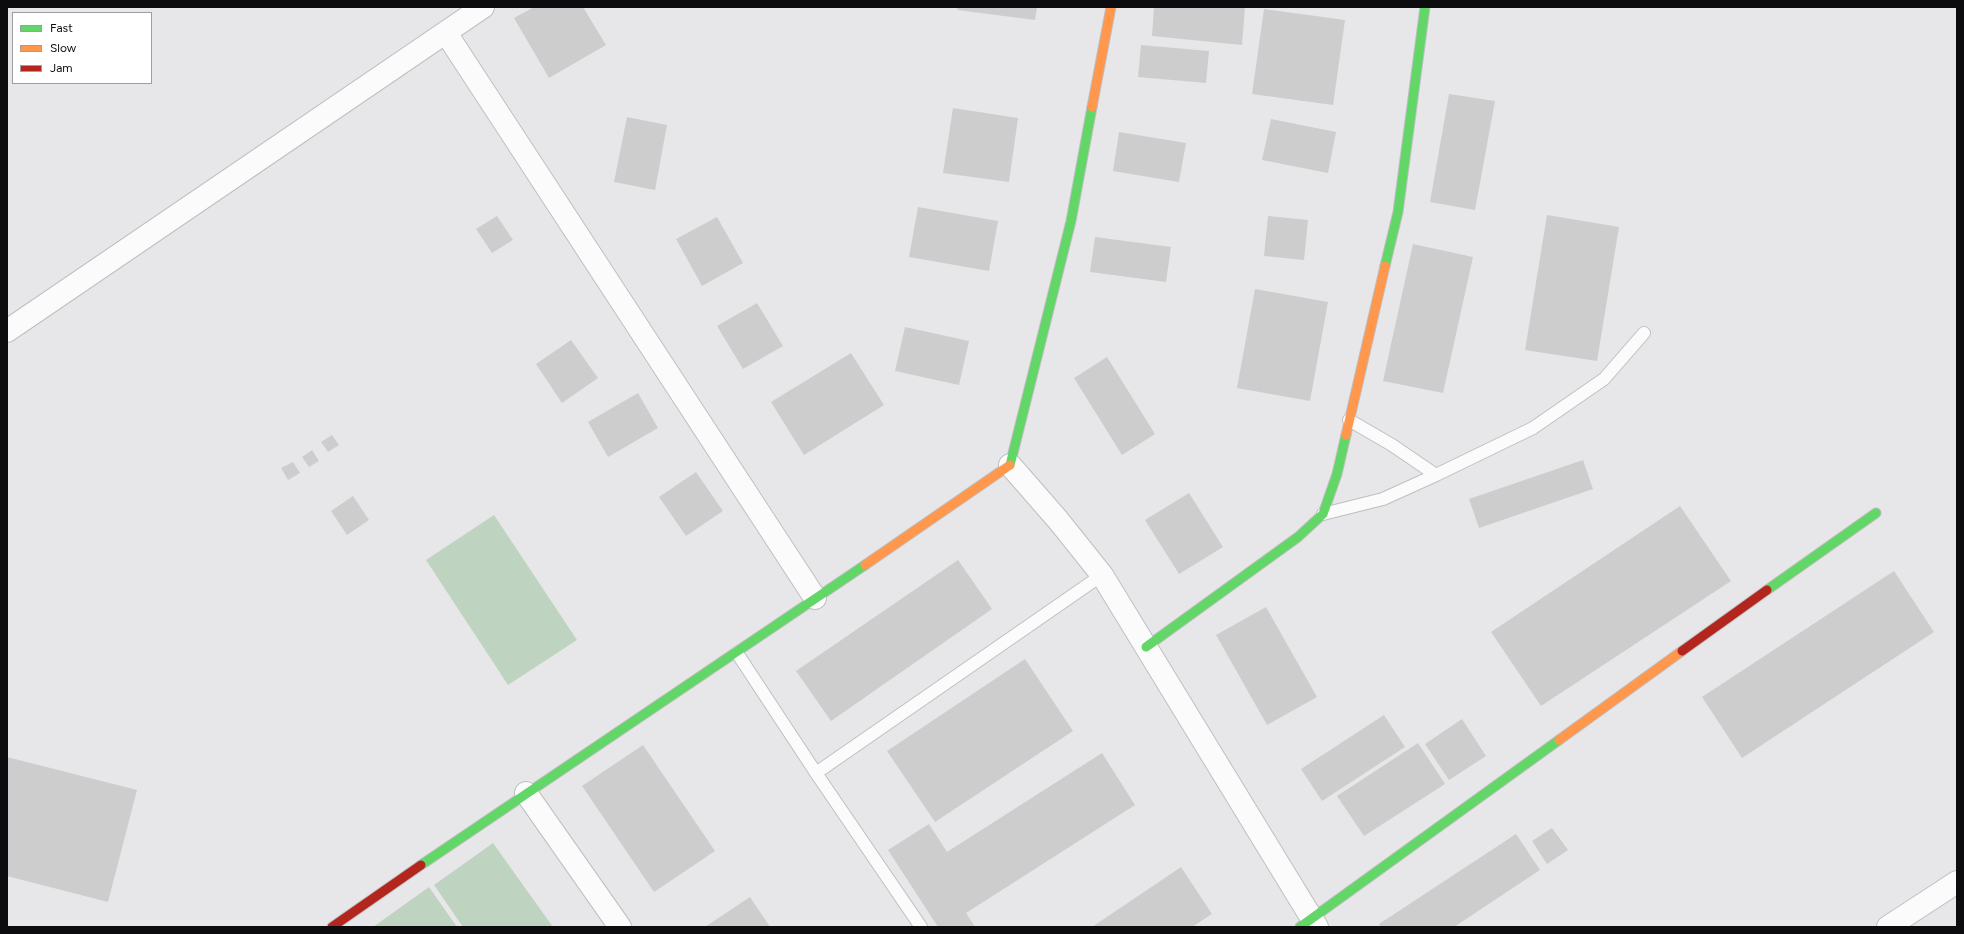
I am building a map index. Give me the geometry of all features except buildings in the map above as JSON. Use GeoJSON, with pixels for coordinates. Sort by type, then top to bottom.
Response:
{"type":"FeatureCollection","features":[{"type":"Feature","properties":{"kind":"street"},"geometry":{"type":"LineString","coordinates":[[7,331],[483,7]]}},
{"type":"Feature","properties":{"kind":"street"},"geometry":{"type":"LineString","coordinates":[[332,927],[443,852],[526,793],[737,653],[1010,465],[1071,221],[1110,7]]}},
{"type":"Feature","properties":{"kind":"street"},"geometry":{"type":"LineString","coordinates":[[1146,647],[1298,537],[1323,514],[1337,474],[1398,212],[1425,7]]}},
{"type":"Feature","properties":{"kind":"street"},"geometry":{"type":"LineString","coordinates":[[446,33],[815,598]]}},
{"type":"Feature","properties":{"kind":"street"},"geometry":{"type":"LineString","coordinates":[[1010,465],[1058,520],[1102,575],[1310,924],[1805,562],[1876,513]]}},
{"type":"Feature","properties":{"kind":"street"},"geometry":{"type":"LineString","coordinates":[[526,793],[620,927]]}},
{"type":"Feature","properties":{"kind":"street"},"geometry":{"type":"LineString","coordinates":[[1888,927],[1957,882]]}},
{"type":"Feature","properties":{"kind":"lane"},"geometry":{"type":"LineString","coordinates":[[1323,514],[1383,498],[1436,475],[1533,428],[1604,379],[1644,332]]}},
{"type":"Feature","properties":{"kind":"lane"},"geometry":{"type":"LineString","coordinates":[[1349,420],[1392,445],[1436,475]]}},
{"type":"Feature","properties":{"kind":"lane"},"geometry":{"type":"LineString","coordinates":[[816,773],[1102,575]]}},
{"type":"Feature","properties":{"kind":"lane"},"geometry":{"type":"LineString","coordinates":[[737,653],[816,773],[921,927]]}},
{"type":"Feature","properties":{"kind":"green space"},"geometry":{"type":"Polygon","coordinates":[[[494,515],[577,640],[508,685],[426,560],[494,515]]]}},
{"type":"Feature","properties":{"kind":"green space"},"geometry":{"type":"Polygon","coordinates":[[[493,843],[553,927],[463,927],[434,885],[493,843]]]}},
{"type":"Feature","properties":{"kind":"green space"},"geometry":{"type":"Polygon","coordinates":[[[429,887],[457,927],[373,927],[429,887]]]}},
{"type":"Feature","properties":{"kind":"traffic: fast"},"geometry":{"type":"LineString","coordinates":[[1385,266],[1398,212],[1425,7]]}},
{"type":"Feature","properties":{"kind":"traffic: fast"},"geometry":{"type":"LineString","coordinates":[[1010,465],[1071,221],[1092,107]]}},
{"type":"Feature","properties":{"kind":"traffic: fast"},"geometry":{"type":"LineString","coordinates":[[1146,647],[1298,537],[1323,514],[1337,474],[1346,435]]}},
{"type":"Feature","properties":{"kind":"traffic: fast"},"geometry":{"type":"LineString","coordinates":[[1767,590],[1876,513]]}},
{"type":"Feature","properties":{"kind":"traffic: fast"},"geometry":{"type":"LineString","coordinates":[[421,865],[865,565]]}},
{"type":"Feature","properties":{"kind":"traffic: fast"},"geometry":{"type":"LineString","coordinates":[[1300,927],[1559,740]]}},
{"type":"Feature","properties":{"kind":"traffic: slow"},"geometry":{"type":"LineString","coordinates":[[1092,107],[1111,7]]}},
{"type":"Feature","properties":{"kind":"traffic: slow"},"geometry":{"type":"LineString","coordinates":[[1346,435],[1385,266]]}},
{"type":"Feature","properties":{"kind":"traffic: slow"},"geometry":{"type":"LineString","coordinates":[[865,565],[1010,465]]}},
{"type":"Feature","properties":{"kind":"traffic: slow"},"geometry":{"type":"LineString","coordinates":[[1559,740],[1682,651]]}},
{"type":"Feature","properties":{"kind":"traffic: jam"},"geometry":{"type":"LineString","coordinates":[[1682,651],[1767,590]]}},
{"type":"Feature","properties":{"kind":"traffic: jam"},"geometry":{"type":"LineString","coordinates":[[332,927],[421,865]]}}]}
